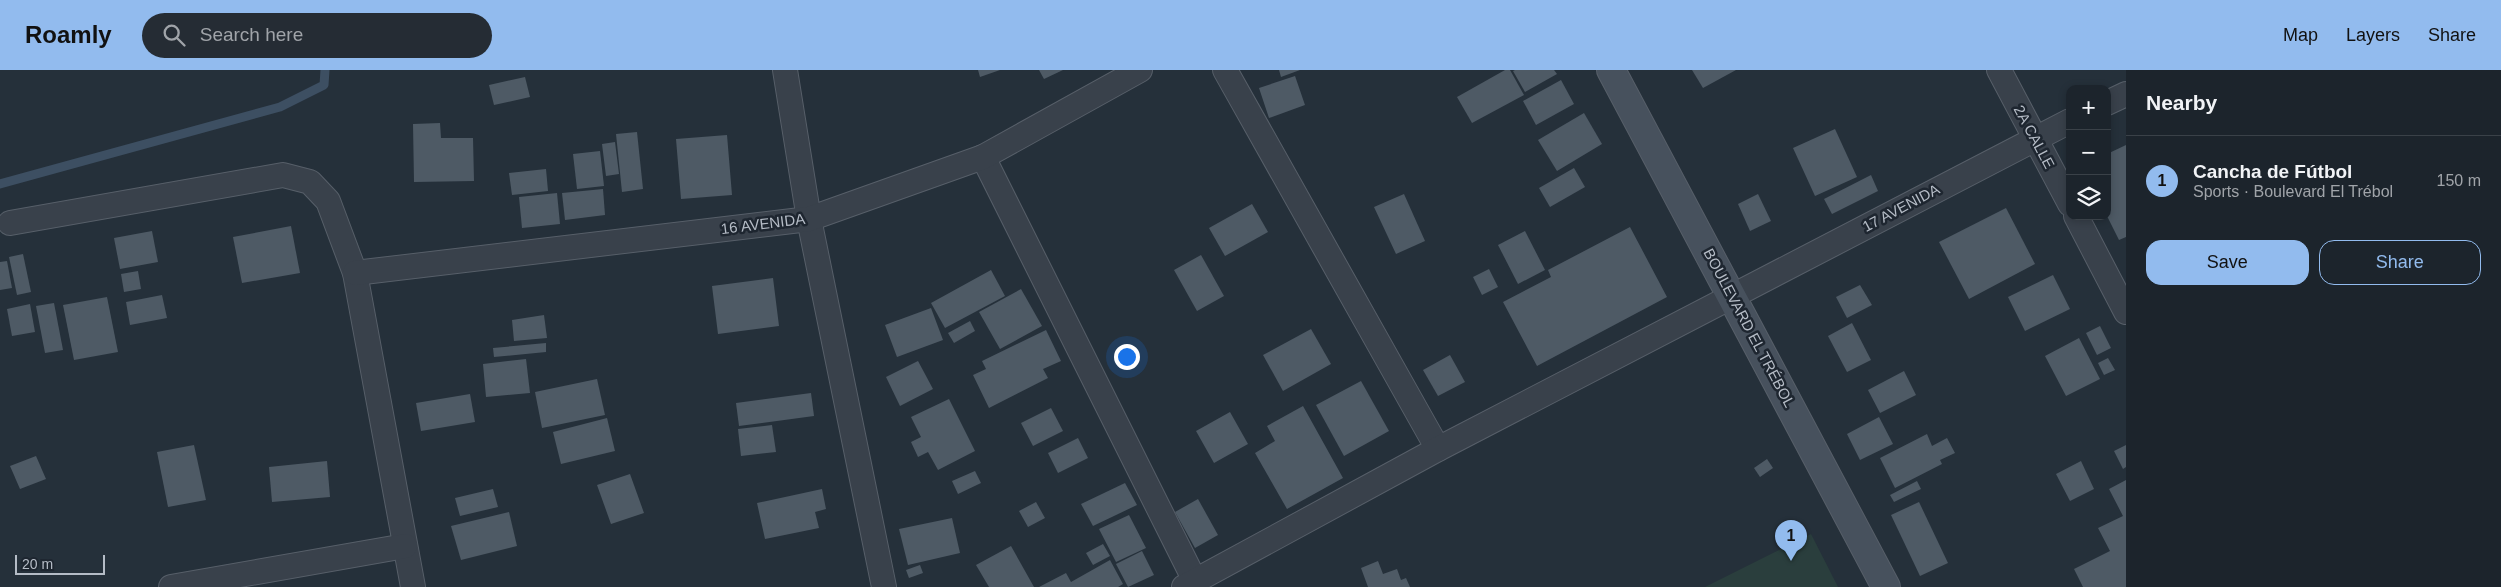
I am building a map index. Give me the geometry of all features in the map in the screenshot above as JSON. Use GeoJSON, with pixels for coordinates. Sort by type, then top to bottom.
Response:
{"type":"FeatureCollection","features":[{"type":"Feature","properties":{"kind":"main road","name":"BOULEVARD EL TRÉBOL"},"geometry":{"type":"LineString","coordinates":[[1611,70],[1886,587]]}},
{"type":"Feature","properties":{"kind":"street"},"geometry":{"type":"LineString","coordinates":[[785,70],[809,219],[884,587]]}},
{"type":"Feature","properties":{"kind":"street","name":"16 AVENIDA"},"geometry":{"type":"LineString","coordinates":[[355,273],[809,219],[983,157],[1140,70]]}},
{"type":"Feature","properties":{"kind":"street"},"geometry":{"type":"LineString","coordinates":[[1225,70],[1438,449]]}},
{"type":"Feature","properties":{"kind":"street","name":"2A CALLE"},"geometry":{"type":"LineString","coordinates":[[1999,70],[2066,196]]}},
{"type":"Feature","properties":{"kind":"street"},"geometry":{"type":"LineString","coordinates":[[2111,101],[2126,94]]}},
{"type":"Feature","properties":{"kind":"street","name":"17 AVENIDA"},"geometry":{"type":"LineString","coordinates":[[1189,584],[1438,449],[2066,122]]}},
{"type":"Feature","properties":{"kind":"street"},"geometry":{"type":"LineString","coordinates":[[983,157],[1189,584]]}},
{"type":"Feature","properties":{"kind":"street"},"geometry":{"type":"LineString","coordinates":[[10,223],[283,175],[310,182],[328,201],[355,273],[413,587]]}},
{"type":"Feature","properties":{"kind":"street"},"geometry":{"type":"LineString","coordinates":[[2078,220],[2126,312]]}},
{"type":"Feature","properties":{"kind":"street"},"geometry":{"type":"LineString","coordinates":[[171,587],[405,546]]}},
{"type":"Feature","properties":{"kind":"green space"},"geometry":{"type":"Polygon","coordinates":[[[1811,534],[1838,587],[1705,587],[1811,534]]]}},
{"type":"Feature","properties":{"kind":"building"},"geometry":{"type":"Polygon","coordinates":[[[978,70],[1000,70],[980,77],[978,70]]]}},
{"type":"Feature","properties":{"kind":"building"},"geometry":{"type":"Polygon","coordinates":[[[1039,70],[1063,70],[1044,79],[1039,70]]]}},
{"type":"Feature","properties":{"kind":"building"},"geometry":{"type":"Polygon","coordinates":[[[1279,70],[1300,70],[1281,77],[1279,70]]]}},
{"type":"Feature","properties":{"kind":"building"},"geometry":{"type":"Polygon","coordinates":[[[1505,70],[1510,70],[1524,95],[1472,123],[1457,97],[1505,70]]]}},
{"type":"Feature","properties":{"kind":"building"},"geometry":{"type":"Polygon","coordinates":[[[1554,70],[1557,74],[1525,92],[1513,71],[1554,70]]]}},
{"type":"Feature","properties":{"kind":"building"},"geometry":{"type":"Polygon","coordinates":[[[1692,70],[1736,70],[1703,88],[1692,70]]]}},
{"type":"Feature","properties":{"kind":"building"},"geometry":{"type":"Polygon","coordinates":[[[1295,76],[1305,105],[1269,118],[1259,88],[1295,76]]]}},
{"type":"Feature","properties":{"kind":"building"},"geometry":{"type":"Polygon","coordinates":[[[525,77],[530,97],[494,105],[489,85],[525,77]]]}},
{"type":"Feature","properties":{"kind":"building"},"geometry":{"type":"Polygon","coordinates":[[[1561,80],[1574,104],[1536,125],[1523,101],[1561,80]]]}},
{"type":"Feature","properties":{"kind":"building"},"geometry":{"type":"Polygon","coordinates":[[[1584,113],[1602,144],[1557,171],[1538,140],[1584,113]]]}},
{"type":"Feature","properties":{"kind":"building"},"geometry":{"type":"Polygon","coordinates":[[[440,123],[441,138],[473,138],[474,181],[414,182],[413,124],[440,123]]]}},
{"type":"Feature","properties":{"kind":"building"},"geometry":{"type":"Polygon","coordinates":[[[1835,129],[1857,177],[1815,196],[1793,148],[1835,129]]]}},
{"type":"Feature","properties":{"kind":"building"},"geometry":{"type":"Polygon","coordinates":[[[637,132],[643,189],[622,192],[616,134],[637,132]]]}},
{"type":"Feature","properties":{"kind":"building"},"geometry":{"type":"Polygon","coordinates":[[[727,135],[732,195],[681,199],[676,139],[727,135]]]}},
{"type":"Feature","properties":{"kind":"building"},"geometry":{"type":"Polygon","coordinates":[[[615,142],[619,174],[606,176],[602,144],[615,142]]]}},
{"type":"Feature","properties":{"kind":"building"},"geometry":{"type":"Polygon","coordinates":[[[2126,145],[2126,237],[2119,240],[2109,220],[2111,220],[2111,152],[2126,145]]]}},
{"type":"Feature","properties":{"kind":"building"},"geometry":{"type":"Polygon","coordinates":[[[600,151],[604,186],[577,189],[573,154],[600,151]]]}},
{"type":"Feature","properties":{"kind":"building"},"geometry":{"type":"Polygon","coordinates":[[[1574,168],[1585,187],[1550,207],[1539,188],[1574,168]]]}},
{"type":"Feature","properties":{"kind":"building"},"geometry":{"type":"Polygon","coordinates":[[[546,169],[548,191],[512,195],[509,173],[546,169]]]}},
{"type":"Feature","properties":{"kind":"building"},"geometry":{"type":"Polygon","coordinates":[[[1871,175],[1878,191],[1832,214],[1824,199],[1871,175]]]}},
{"type":"Feature","properties":{"kind":"building"},"geometry":{"type":"Polygon","coordinates":[[[603,189],[605,215],[565,220],[562,193],[603,189]]]}},
{"type":"Feature","properties":{"kind":"building"},"geometry":{"type":"Polygon","coordinates":[[[557,193],[560,224],[522,228],[519,197],[557,193]]]}},
{"type":"Feature","properties":{"kind":"building"},"geometry":{"type":"Polygon","coordinates":[[[1404,194],[1425,241],[1396,254],[1374,207],[1404,194]]]}},
{"type":"Feature","properties":{"kind":"building"},"geometry":{"type":"Polygon","coordinates":[[[1758,194],[1771,221],[1750,231],[1738,204],[1758,194]]]}},
{"type":"Feature","properties":{"kind":"building"},"geometry":{"type":"Polygon","coordinates":[[[1252,204],[1268,232],[1225,256],[1209,228],[1252,204]]]}},
{"type":"Feature","properties":{"kind":"building"},"geometry":{"type":"Polygon","coordinates":[[[2006,208],[2035,264],[1969,299],[1939,242],[2006,208]]]}},
{"type":"Feature","properties":{"kind":"building"},"geometry":{"type":"Polygon","coordinates":[[[291,226],[300,273],[242,283],[233,237],[291,226]]]}},
{"type":"Feature","properties":{"kind":"building"},"geometry":{"type":"Polygon","coordinates":[[[1630,227],[1667,297],[1537,366],[1503,302],[1551,277],[1548,270],[1630,227]]]}},
{"type":"Feature","properties":{"kind":"building"},"geometry":{"type":"Polygon","coordinates":[[[152,231],[158,262],[120,269],[114,238],[152,231]]]}},
{"type":"Feature","properties":{"kind":"building"},"geometry":{"type":"Polygon","coordinates":[[[1525,231],[1545,270],[1518,284],[1498,245],[1525,231]]]}},
{"type":"Feature","properties":{"kind":"building"},"geometry":{"type":"Polygon","coordinates":[[[23,254],[31,292],[17,295],[9,257],[23,254]]]}},
{"type":"Feature","properties":{"kind":"building"},"geometry":{"type":"Polygon","coordinates":[[[1201,255],[1224,296],[1197,311],[1174,270],[1201,255]]]}},
{"type":"Feature","properties":{"kind":"building"},"geometry":{"type":"Polygon","coordinates":[[[7,261],[12,288],[0,290],[0,262],[7,261]]]}},
{"type":"Feature","properties":{"kind":"building"},"geometry":{"type":"Polygon","coordinates":[[[1489,269],[1498,287],[1482,295],[1473,277],[1489,269]]]}},
{"type":"Feature","properties":{"kind":"building"},"geometry":{"type":"Polygon","coordinates":[[[991,270],[1005,296],[945,328],[931,303],[991,270]]]}},
{"type":"Feature","properties":{"kind":"building"},"geometry":{"type":"Polygon","coordinates":[[[138,271],[141,289],[124,292],[121,274],[138,271]]]}},
{"type":"Feature","properties":{"kind":"building"},"geometry":{"type":"Polygon","coordinates":[[[2053,275],[2070,309],[2025,331],[2008,297],[2053,275]]]}},
{"type":"Feature","properties":{"kind":"building"},"geometry":{"type":"Polygon","coordinates":[[[773,278],[779,326],[718,334],[712,286],[773,278]]]}},
{"type":"Feature","properties":{"kind":"building"},"geometry":{"type":"Polygon","coordinates":[[[1860,285],[1872,305],[1847,318],[1836,297],[1860,285]]]}},
{"type":"Feature","properties":{"kind":"building"},"geometry":{"type":"Polygon","coordinates":[[[1021,289],[1042,326],[1000,349],[979,312],[1021,289]]]}},
{"type":"Feature","properties":{"kind":"building"},"geometry":{"type":"Polygon","coordinates":[[[162,295],[167,318],[130,325],[126,302],[162,295]]]}},
{"type":"Feature","properties":{"kind":"building"},"geometry":{"type":"Polygon","coordinates":[[[107,297],[118,352],[74,360],[63,305],[107,297]]]}},
{"type":"Feature","properties":{"kind":"building"},"geometry":{"type":"Polygon","coordinates":[[[54,303],[63,350],[45,353],[36,306],[54,303]]]}},
{"type":"Feature","properties":{"kind":"building"},"geometry":{"type":"Polygon","coordinates":[[[30,304],[35,332],[12,336],[7,309],[30,304]]]}},
{"type":"Feature","properties":{"kind":"building"},"geometry":{"type":"Polygon","coordinates":[[[931,308],[943,340],[897,357],[885,325],[931,308]]]}},
{"type":"Feature","properties":{"kind":"building"},"geometry":{"type":"Polygon","coordinates":[[[544,315],[547,338],[514,341],[512,320],[544,315]]]}},
{"type":"Feature","properties":{"kind":"building"},"geometry":{"type":"Polygon","coordinates":[[[970,321],[975,331],[954,343],[948,333],[970,321]]]}},
{"type":"Feature","properties":{"kind":"building"},"geometry":{"type":"Polygon","coordinates":[[[1852,323],[1871,360],[1847,372],[1828,336],[1852,323]]]}},
{"type":"Feature","properties":{"kind":"building"},"geometry":{"type":"Polygon","coordinates":[[[2100,326],[2111,348],[2097,355],[2086,333],[2100,326]]]}},
{"type":"Feature","properties":{"kind":"building"},"geometry":{"type":"Polygon","coordinates":[[[1311,329],[1331,364],[1283,391],[1263,355],[1311,329]]]}},
{"type":"Feature","properties":{"kind":"building"},"geometry":{"type":"Polygon","coordinates":[[[1046,330],[1061,361],[1043,369],[1048,378],[989,408],[973,375],[986,369],[982,361],[1046,330]]]}},
{"type":"Feature","properties":{"kind":"building"},"geometry":{"type":"Polygon","coordinates":[[[2079,338],[2100,379],[2066,396],[2045,356],[2079,338]]]}},
{"type":"Feature","properties":{"kind":"building"},"geometry":{"type":"Polygon","coordinates":[[[546,343],[546,352],[494,357],[493,348],[546,343]]]}},
{"type":"Feature","properties":{"kind":"building"},"geometry":{"type":"Polygon","coordinates":[[[1450,355],[1465,382],[1438,396],[1423,370],[1450,355]]]}},
{"type":"Feature","properties":{"kind":"building"},"geometry":{"type":"Polygon","coordinates":[[[2108,358],[2115,370],[2104,375],[2098,363],[2108,358]]]}},
{"type":"Feature","properties":{"kind":"building"},"geometry":{"type":"Polygon","coordinates":[[[526,359],[530,393],[486,397],[483,364],[526,359]]]}},
{"type":"Feature","properties":{"kind":"building"},"geometry":{"type":"Polygon","coordinates":[[[918,361],[933,389],[900,406],[886,377],[918,361]]]}},
{"type":"Feature","properties":{"kind":"building"},"geometry":{"type":"Polygon","coordinates":[[[1904,371],[1916,395],[1880,413],[1868,390],[1904,371]]]}},
{"type":"Feature","properties":{"kind":"building"},"geometry":{"type":"Polygon","coordinates":[[[597,379],[605,415],[542,428],[535,392],[597,379]]]}},
{"type":"Feature","properties":{"kind":"building"},"geometry":{"type":"Polygon","coordinates":[[[1361,381],[1389,431],[1344,456],[1316,405],[1361,381]]]}},
{"type":"Feature","properties":{"kind":"building"},"geometry":{"type":"Polygon","coordinates":[[[811,393],[814,416],[739,426],[736,403],[811,393]]]}},
{"type":"Feature","properties":{"kind":"building"},"geometry":{"type":"Polygon","coordinates":[[[470,394],[475,422],[421,431],[416,403],[470,394]]]}},
{"type":"Feature","properties":{"kind":"building"},"geometry":{"type":"Polygon","coordinates":[[[949,399],[975,451],[938,470],[928,452],[918,457],[911,442],[921,437],[911,417],[949,399]]]}},
{"type":"Feature","properties":{"kind":"building"},"geometry":{"type":"Polygon","coordinates":[[[1303,406],[1343,478],[1287,509],[1255,453],[1275,441],[1267,426],[1303,406]]]}},
{"type":"Feature","properties":{"kind":"building"},"geometry":{"type":"Polygon","coordinates":[[[1051,408],[1063,431],[1033,446],[1021,423],[1051,408]]]}},
{"type":"Feature","properties":{"kind":"building"},"geometry":{"type":"Polygon","coordinates":[[[1230,412],[1248,444],[1214,463],[1196,431],[1230,412]]]}},
{"type":"Feature","properties":{"kind":"building"},"geometry":{"type":"Polygon","coordinates":[[[1879,417],[1893,444],[1860,460],[1847,434],[1879,417]]]}},
{"type":"Feature","properties":{"kind":"building"},"geometry":{"type":"Polygon","coordinates":[[[607,418],[615,451],[561,464],[553,432],[607,418]]]}},
{"type":"Feature","properties":{"kind":"building"},"geometry":{"type":"Polygon","coordinates":[[[772,425],[776,452],[741,456],[738,429],[772,425]]]}},
{"type":"Feature","properties":{"kind":"building"},"geometry":{"type":"Polygon","coordinates":[[[1927,434],[1932,446],[1947,438],[1955,453],[1940,460],[1942,464],[1895,488],[1880,458],[1927,434]]]}},
{"type":"Feature","properties":{"kind":"building"},"geometry":{"type":"Polygon","coordinates":[[[1078,438],[1088,458],[1058,473],[1048,453],[1078,438]]]}},
{"type":"Feature","properties":{"kind":"building"},"geometry":{"type":"Polygon","coordinates":[[[194,445],[206,500],[168,507],[157,452],[194,445]]]}},
{"type":"Feature","properties":{"kind":"building"},"geometry":{"type":"Polygon","coordinates":[[[2126,445],[2126,467],[2123,469],[2114,451],[2126,445]]]}},
{"type":"Feature","properties":{"kind":"building"},"geometry":{"type":"Polygon","coordinates":[[[36,456],[46,479],[20,489],[10,466],[36,456]]]}},
{"type":"Feature","properties":{"kind":"building"},"geometry":{"type":"Polygon","coordinates":[[[1767,459],[1773,468],[1760,477],[1754,468],[1767,459]]]}},
{"type":"Feature","properties":{"kind":"building"},"geometry":{"type":"Polygon","coordinates":[[[327,461],[330,497],[272,502],[269,467],[327,461]]]}},
{"type":"Feature","properties":{"kind":"building"},"geometry":{"type":"Polygon","coordinates":[[[2081,461],[2094,489],[2070,501],[2056,474],[2081,461]]]}},
{"type":"Feature","properties":{"kind":"building"},"geometry":{"type":"Polygon","coordinates":[[[975,471],[981,483],[958,494],[952,481],[975,471]]]}},
{"type":"Feature","properties":{"kind":"building"},"geometry":{"type":"Polygon","coordinates":[[[630,474],[644,513],[611,524],[597,485],[630,474]]]}},
{"type":"Feature","properties":{"kind":"building"},"geometry":{"type":"Polygon","coordinates":[[[2126,480],[2126,587],[2083,587],[2074,569],[2110,551],[2098,528],[2123,516],[2109,489],[2126,480]]]}},
{"type":"Feature","properties":{"kind":"building"},"geometry":{"type":"Polygon","coordinates":[[[1917,481],[1921,489],[1894,502],[1890,495],[1917,481]]]}},
{"type":"Feature","properties":{"kind":"building"},"geometry":{"type":"Polygon","coordinates":[[[1125,483],[1137,505],[1093,526],[1081,504],[1125,483]]]}},
{"type":"Feature","properties":{"kind":"building"},"geometry":{"type":"Polygon","coordinates":[[[493,489],[498,507],[460,516],[455,498],[493,489]]]}},
{"type":"Feature","properties":{"kind":"building"},"geometry":{"type":"Polygon","coordinates":[[[822,489],[826,509],[815,512],[819,528],[765,539],[757,503],[822,489]]]}},
{"type":"Feature","properties":{"kind":"building"},"geometry":{"type":"Polygon","coordinates":[[[1198,499],[1218,535],[1195,548],[1175,512],[1198,499]]]}},
{"type":"Feature","properties":{"kind":"building"},"geometry":{"type":"Polygon","coordinates":[[[1036,502],[1045,518],[1028,527],[1019,511],[1036,502]]]}},
{"type":"Feature","properties":{"kind":"building"},"geometry":{"type":"Polygon","coordinates":[[[1919,502],[1948,563],[1920,576],[1891,515],[1919,502]]]}},
{"type":"Feature","properties":{"kind":"building"},"geometry":{"type":"Polygon","coordinates":[[[509,512],[517,546],[461,560],[451,526],[509,512]]]}},
{"type":"Feature","properties":{"kind":"building"},"geometry":{"type":"Polygon","coordinates":[[[1129,515],[1146,548],[1116,562],[1099,529],[1129,515]]]}},
{"type":"Feature","properties":{"kind":"building"},"geometry":{"type":"Polygon","coordinates":[[[952,518],[960,553],[908,565],[899,529],[952,518]]]}},
{"type":"Feature","properties":{"kind":"building"},"geometry":{"type":"Polygon","coordinates":[[[1103,544],[1110,556],[1093,565],[1086,553],[1103,544]]]}},
{"type":"Feature","properties":{"kind":"building"},"geometry":{"type":"Polygon","coordinates":[[[1011,546],[1034,587],[989,587],[976,565],[1011,546]]]}},
{"type":"Feature","properties":{"kind":"building"},"geometry":{"type":"Polygon","coordinates":[[[1142,551],[1154,575],[1128,587],[1116,564],[1142,551]]]}},
{"type":"Feature","properties":{"kind":"building"},"geometry":{"type":"Polygon","coordinates":[[[1110,560],[1123,584],[1118,587],[1039,587],[1066,573],[1071,582],[1110,560]]]}},
{"type":"Feature","properties":{"kind":"building"},"geometry":{"type":"Polygon","coordinates":[[[1378,561],[1383,574],[1397,569],[1401,580],[1406,578],[1410,587],[1368,587],[1361,568],[1378,561]]]}},
{"type":"Feature","properties":{"kind":"building"},"geometry":{"type":"Polygon","coordinates":[[[920,565],[923,573],[909,578],[906,570],[920,565]]]}},
{"type":"Feature","properties":{"kind":"waterway"},"geometry":{"type":"LineString","coordinates":[[0,184],[280,107],[324,85],[325,70]]}},
{"type":"Feature","properties":{"kind":"place","name":"Cancha de Fútbol"},"geometry":{"type":"Point","coordinates":[1791,561]}}]}
